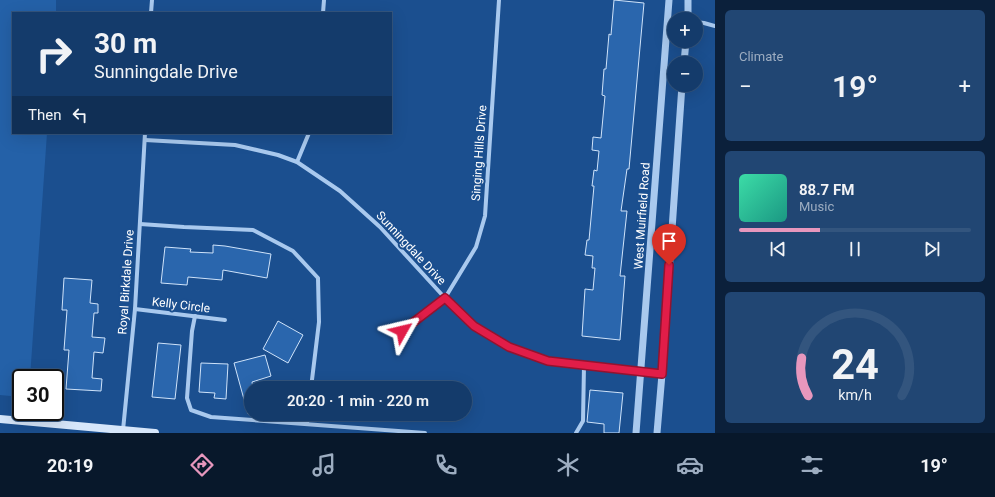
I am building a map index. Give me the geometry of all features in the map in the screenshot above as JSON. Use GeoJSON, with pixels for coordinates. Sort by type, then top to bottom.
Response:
{"type":"FeatureCollection","features":[{"type":"Feature","properties":{"kind":"main road"},"geometry":{"type":"LineString","coordinates":[[0,419],[155,433]]}},
{"type":"Feature","properties":{"kind":"street"},"geometry":{"type":"LineString","coordinates":[[151,12],[152,0]]}},
{"type":"Feature","properties":{"kind":"street"},"geometry":{"type":"LineString","coordinates":[[323,12],[324,0]]}},
{"type":"Feature","properties":{"kind":"street","name":"Singing Hills Drive"},"geometry":{"type":"LineString","coordinates":[[445,298],[476,247],[485,216],[500,0]]}},
{"type":"Feature","properties":{"kind":"street","name":"West Muirfield Road"},"geometry":{"type":"LineString","coordinates":[[669,0],[670,12]]}},
{"type":"Feature","properties":{"kind":"street"},"geometry":{"type":"LineString","coordinates":[[688,0],[688,12]]}},
{"type":"Feature","properties":{"kind":"street"},"geometry":{"type":"LineString","coordinates":[[703,23],[715,26]]}},
{"type":"Feature","properties":{"kind":"street","name":"West Muirfield Road"},"geometry":{"type":"LineString","coordinates":[[636,433],[669,48]]}},
{"type":"Feature","properties":{"kind":"street"},"geometry":{"type":"LineString","coordinates":[[657,433],[682,92]]}},
{"type":"Feature","properties":{"kind":"street","name":"Royal Birkdale Drive"},"geometry":{"type":"LineString","coordinates":[[123,431],[135,309],[145,134]]}},
{"type":"Feature","properties":{"kind":"street"},"geometry":{"type":"LineString","coordinates":[[297,162],[309,134]]}},
{"type":"Feature","properties":{"kind":"street","name":"Sunningdale Drive"},"geometry":{"type":"LineString","coordinates":[[145,140],[235,145],[278,155],[297,162],[346,196],[380,227],[445,298],[474,326],[509,347],[548,361],[662,374]]}},
{"type":"Feature","properties":{"kind":"street"},"geometry":{"type":"LineString","coordinates":[[140,224],[253,230],[293,251],[318,278],[319,322],[313,381]]}},
{"type":"Feature","properties":{"kind":"street"},"geometry":{"type":"LineString","coordinates":[[402,331],[445,298]]}},
{"type":"Feature","properties":{"kind":"street","name":"Kelly Circle"},"geometry":{"type":"LineString","coordinates":[[135,309],[225,320]]}},
{"type":"Feature","properties":{"kind":"street"},"geometry":{"type":"LineString","coordinates":[[195,316],[192,331],[187,398],[191,410],[211,417],[425,433]]}},
{"type":"Feature","properties":{"kind":"street"},"geometry":{"type":"LineString","coordinates":[[576,433],[583,421],[584,365]]}},
{"type":"Feature","properties":{"kind":"shaded area"},"geometry":{"type":"Polygon","coordinates":[[[0,0],[56,0],[56,12],[12,12],[12,134],[47,134],[31,369],[12,369],[12,396],[0,395],[0,0]]]}},
{"type":"Feature","properties":{"kind":"building"},"geometry":{"type":"Polygon","coordinates":[[[614,0],[644,3],[629,169],[627,169],[621,211],[627,211],[620,276],[625,276],[620,340],[582,336],[585,289],[593,290],[595,268],[592,268],[593,256],[585,255],[587,240],[589,240],[594,170],[597,171],[599,151],[592,150],[593,137],[601,138],[605,96],[602,95],[604,69],[606,69],[609,34],[611,35],[614,0]]]}},
{"type":"Feature","properties":{"kind":"building"},"geometry":{"type":"Polygon","coordinates":[[[213,245],[271,254],[267,278],[223,270],[222,280],[188,277],[187,285],[161,283],[165,247],[191,249],[190,252],[213,253],[213,245]]]}},
{"type":"Feature","properties":{"kind":"building"},"geometry":{"type":"Polygon","coordinates":[[[64,278],[92,280],[90,303],[98,304],[98,313],[94,313],[92,337],[105,338],[103,353],[94,352],[92,378],[102,379],[101,391],[66,389],[69,350],[64,350],[67,310],[62,310],[64,278]]]}},
{"type":"Feature","properties":{"kind":"building"},"geometry":{"type":"Polygon","coordinates":[[[278,321],[303,335],[288,363],[263,349],[278,321]]]}},
{"type":"Feature","properties":{"kind":"building"},"geometry":{"type":"Polygon","coordinates":[[[158,343],[181,345],[175,399],[152,397],[158,343]]]}},
{"type":"Feature","properties":{"kind":"building"},"geometry":{"type":"Polygon","coordinates":[[[265,355],[271,376],[255,381],[244,381],[244,399],[234,363],[265,355]]]}},
{"type":"Feature","properties":{"kind":"building"},"geometry":{"type":"Polygon","coordinates":[[[201,363],[228,364],[226,399],[214,398],[215,393],[199,392],[201,363]]]}},
{"type":"Feature","properties":{"kind":"building"},"geometry":{"type":"Polygon","coordinates":[[[590,390],[623,393],[619,433],[604,433],[604,424],[587,422],[590,390]]]}},
{"type":"Feature","properties":{"kind":"route"},"geometry":{"type":"LineString","coordinates":[[402,331],[445,298],[474,326],[509,347],[548,361],[662,374],[669,265]]}}]}
